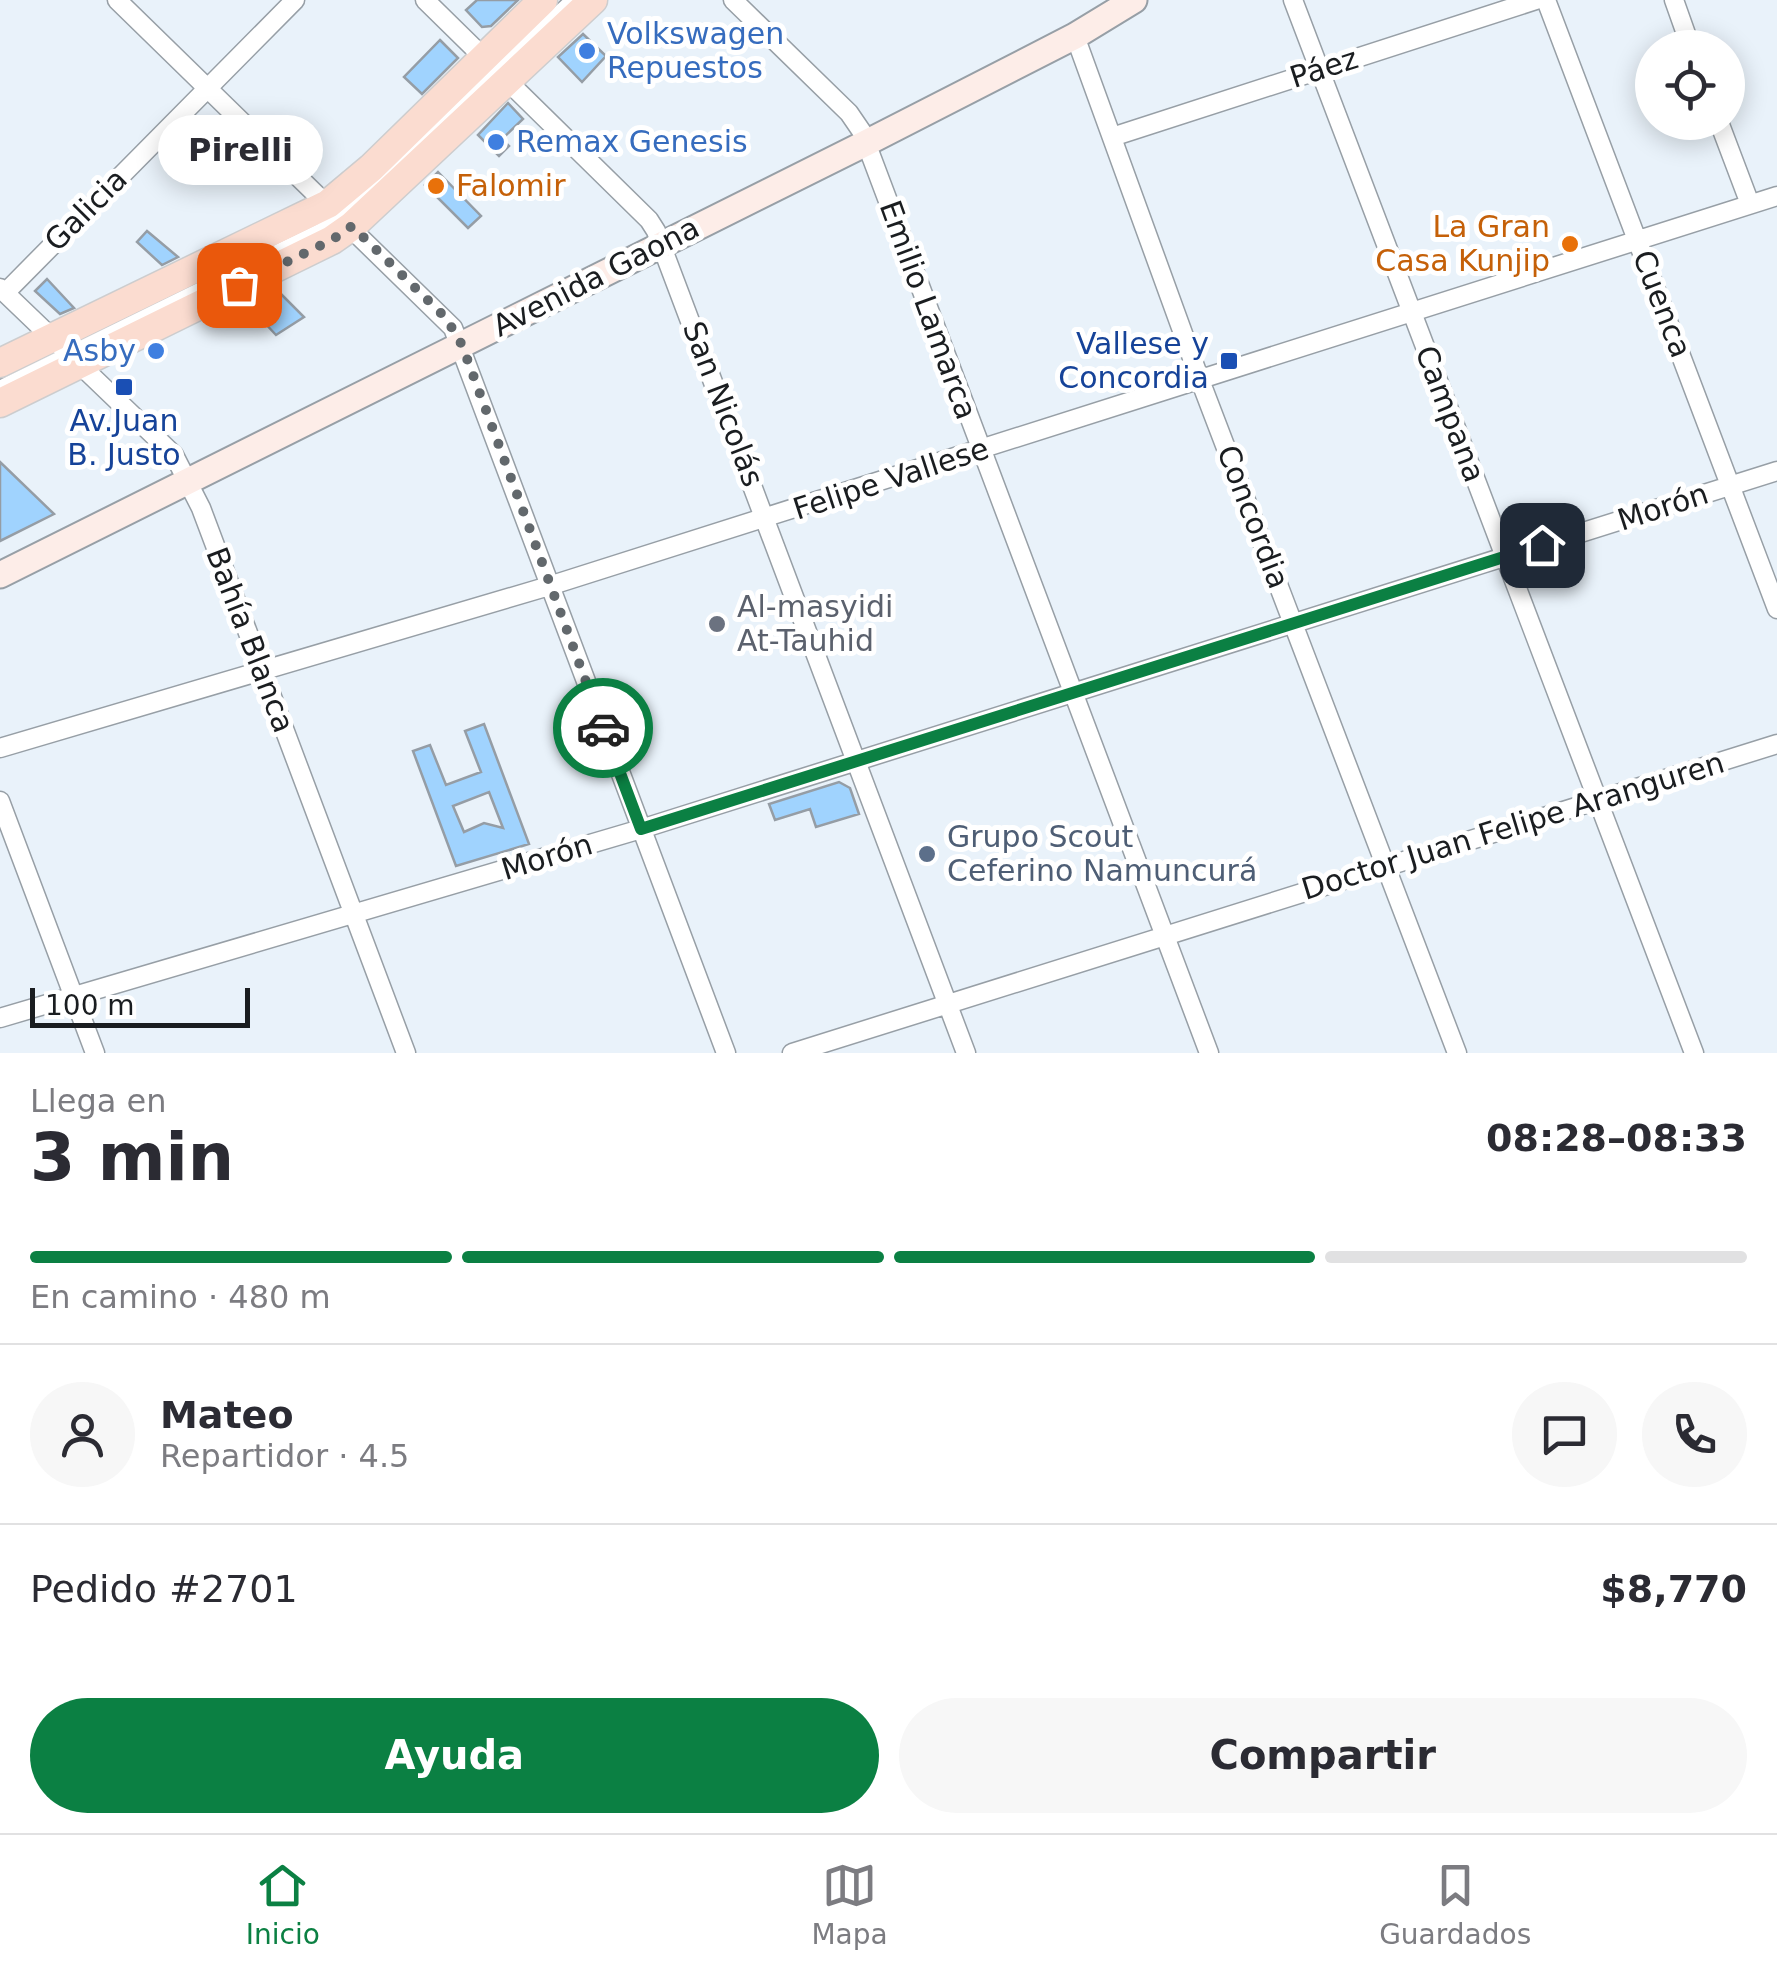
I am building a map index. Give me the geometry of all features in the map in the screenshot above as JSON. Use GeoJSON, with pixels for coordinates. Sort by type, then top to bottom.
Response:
{"type":"FeatureCollection","features":[{"type":"Feature","properties":{"kind":"main road"},"geometry":{"type":"LineString","coordinates":[[497,69],[543,0]]}},
{"type":"Feature","properties":{"kind":"main road"},"geometry":{"type":"LineString","coordinates":[[0,363],[68,350],[332,240],[340,215],[497,69],[594,0]]}},
{"type":"Feature","properties":{"kind":"main road","name":"Avenida Gaona"},"geometry":{"type":"LineString","coordinates":[[0,574],[866,143],[1074,36],[1134,0]]}},
{"type":"Feature","properties":{"kind":"main road"},"geometry":{"type":"LineString","coordinates":[[0,404],[68,350]]}},
{"type":"Feature","properties":{"kind":"street"},"geometry":{"type":"LineString","coordinates":[[117,0],[446,318],[462,345],[726,1053]]}},
{"type":"Feature","properties":{"kind":"street","name":"Galicia"},"geometry":{"type":"LineString","coordinates":[[3,290],[294,0]]}},
{"type":"Feature","properties":{"kind":"street","name":"San Nicolás"},"geometry":{"type":"LineString","coordinates":[[425,0],[649,220],[662,244],[966,1053]]}},
{"type":"Feature","properties":{"kind":"street","name":"Emilio Lamarca"},"geometry":{"type":"LineString","coordinates":[[733,0],[850,113],[866,143],[1209,1053]]}},
{"type":"Feature","properties":{"kind":"street","name":"Campana"},"geometry":{"type":"LineString","coordinates":[[1293,0],[1694,1053]]}},
{"type":"Feature","properties":{"kind":"street","name":"Páez"},"geometry":{"type":"LineString","coordinates":[[1112,137],[1536,0]]}},
{"type":"Feature","properties":{"kind":"street","name":"Cuenca"},"geometry":{"type":"LineString","coordinates":[[1546,0],[1777,609]]}},
{"type":"Feature","properties":{"kind":"street"},"geometry":{"type":"LineString","coordinates":[[1674,0],[1685,30]]}},
{"type":"Feature","properties":{"kind":"street","name":"Concordia"},"geometry":{"type":"LineString","coordinates":[[1074,36],[1200,380],[1457,1053]]}},
{"type":"Feature","properties":{"kind":"street"},"geometry":{"type":"LineString","coordinates":[[1726,140],[1750,204]]}},
{"type":"Feature","properties":{"kind":"street","name":"Felipe Vallese"},"geometry":{"type":"LineString","coordinates":[[0,748],[549,586],[1777,196]]}},
{"type":"Feature","properties":{"kind":"street","name":"Bahía Blanca"},"geometry":{"type":"LineString","coordinates":[[3,290],[174,455],[200,508],[406,1053]]}},
{"type":"Feature","properties":{"kind":"street","name":"Morón"},"geometry":{"type":"LineString","coordinates":[[0,1018],[641,829],[1777,472]]}},
{"type":"Feature","properties":{"kind":"street","name":"Doctor Juan Felipe Aranguren"},"geometry":{"type":"LineString","coordinates":[[792,1053],[1777,744]]}},
{"type":"Feature","properties":{"kind":"street"},"geometry":{"type":"LineString","coordinates":[[0,800],[95,1053]]}},
{"type":"Feature","properties":{"kind":"lane"},"geometry":{"type":"LineString","coordinates":[[497,69],[569,0]]}},
{"type":"Feature","properties":{"kind":"lane"},"geometry":{"type":"LineString","coordinates":[[0,385],[68,350]]}},
{"type":"Feature","properties":{"kind":"building"},"geometry":{"type":"Polygon","coordinates":[[[477,0],[518,0],[491,26],[482,27],[466,10],[477,0]]]}},
{"type":"Feature","properties":{"kind":"building"},"geometry":{"type":"Polygon","coordinates":[[[583,34],[606,56],[582,82],[558,57],[583,34]]]}},
{"type":"Feature","properties":{"kind":"building"},"geometry":{"type":"Polygon","coordinates":[[[440,40],[458,58],[422,94],[404,77],[440,40]]]}},
{"type":"Feature","properties":{"kind":"building"},"geometry":{"type":"Polygon","coordinates":[[[508,103],[523,119],[502,139],[509,146],[499,156],[478,135],[508,103]]]}},
{"type":"Feature","properties":{"kind":"building"},"geometry":{"type":"Polygon","coordinates":[[[438,172],[481,216],[468,228],[425,185],[438,172]]]}},
{"type":"Feature","properties":{"kind":"building"},"geometry":{"type":"Polygon","coordinates":[[[147,231],[178,257],[162,265],[137,242],[147,231]]]}},
{"type":"Feature","properties":{"kind":"building"},"geometry":{"type":"Polygon","coordinates":[[[47,279],[74,308],[60,314],[35,291],[47,279]]]}},
{"type":"Feature","properties":{"kind":"building"},"geometry":{"type":"Polygon","coordinates":[[[275,288],[304,317],[276,335],[246,303],[275,288]]]}},
{"type":"Feature","properties":{"kind":"building"},"geometry":{"type":"Polygon","coordinates":[[[0,462],[54,514],[0,541],[0,462]]]}},
{"type":"Feature","properties":{"kind":"building"},"geometry":{"type":"Polygon","coordinates":[[[484,724],[529,844],[456,866],[413,751],[430,745],[446,785],[481,772],[465,731],[484,724]],[[489,792],[453,806],[464,832],[484,823],[503,828],[489,792]]]}},
{"type":"Feature","properties":{"kind":"building"},"geometry":{"type":"Polygon","coordinates":[[[839,782],[850,788],[859,814],[816,827],[810,809],[775,820],[769,804],[839,782]]]}},
{"type":"Feature","properties":{"kind":"way so far"},"geometry":{"type":"LineString","coordinates":[[239,285],[332,240],[352,226],[446,318],[462,345],[603,728]]}},
{"type":"Feature","properties":{"kind":"place","name":"Volkswagen Repuestos"},"geometry":{"type":"Point","coordinates":[587,51]}},
{"type":"Feature","properties":{"kind":"place","name":"Remax Genesis"},"geometry":{"type":"Point","coordinates":[496,142]}},
{"type":"Feature","properties":{"kind":"place","name":"Falomir"},"geometry":{"type":"Point","coordinates":[436,186]}},
{"type":"Feature","properties":{"kind":"place","name":"La Gran Casa Kunjip"},"geometry":{"type":"Point","coordinates":[1570,244]}},
{"type":"Feature","properties":{"kind":"place","name":"Pirelli"},"geometry":{"type":"Point","coordinates":[239,285]}},
{"type":"Feature","properties":{"kind":"place","name":"Asby"},"geometry":{"type":"Point","coordinates":[156,351]}},
{"type":"Feature","properties":{"kind":"place","name":"Vallese y Concordia"},"geometry":{"type":"Point","coordinates":[1229,361]}},
{"type":"Feature","properties":{"kind":"place","name":"Av.Juan B. Justo"},"geometry":{"type":"Point","coordinates":[124,387]}},
{"type":"Feature","properties":{"kind":"place","name":"Al-masyidi At-Tauhid"},"geometry":{"type":"Point","coordinates":[717,624]}},
{"type":"Feature","properties":{"kind":"place","name":"Grupo Scout Ceferino Namuncurá"},"geometry":{"type":"Point","coordinates":[927,854]}},
{"type":"Feature","properties":{"kind":"route"},"geometry":{"type":"LineString","coordinates":[[603,728],[641,829],[1542,545]]}}]}
